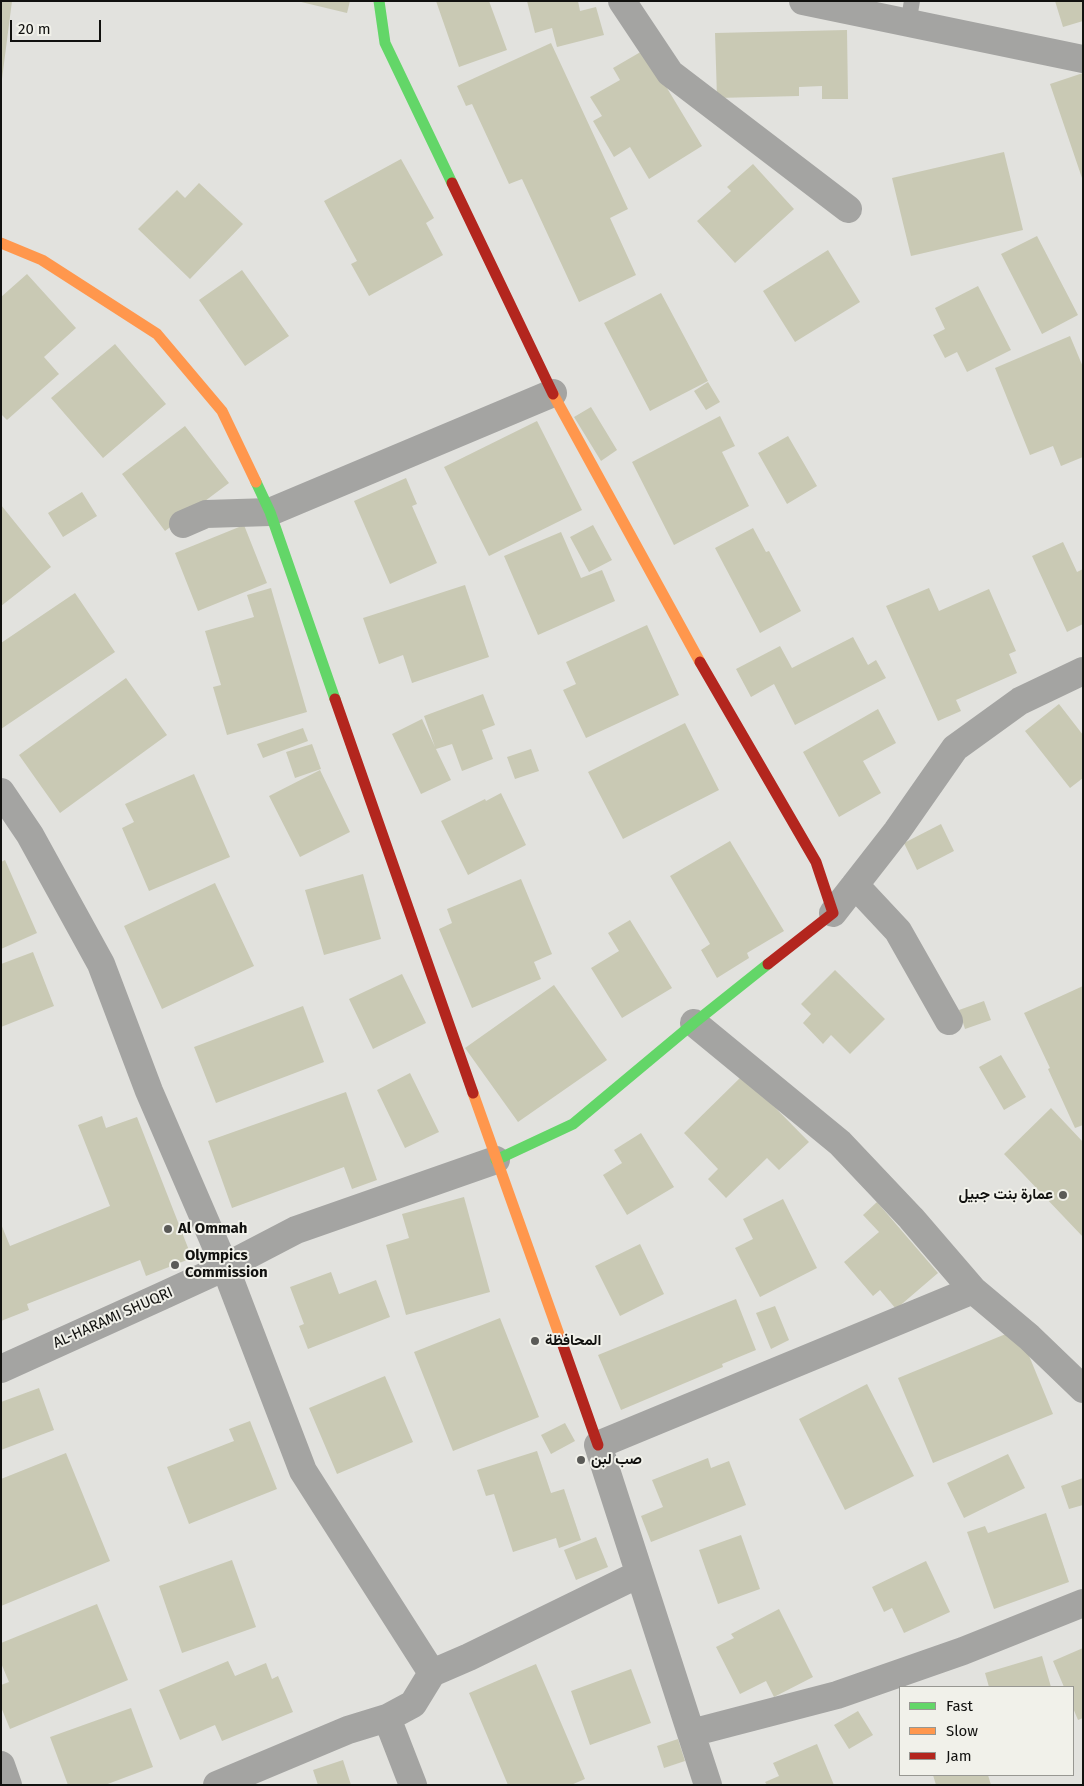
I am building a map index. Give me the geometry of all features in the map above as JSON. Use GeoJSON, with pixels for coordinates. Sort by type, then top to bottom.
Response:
{"type":"FeatureCollection","features":[{"type":"Feature","properties":{"kind":"street"},"geometry":{"type":"LineString","coordinates":[[379,1],[385,43],[554,393],[684,634],[816,862],[833,913]]}},
{"type":"Feature","properties":{"kind":"street"},"geometry":{"type":"LineString","coordinates":[[622,1],[670,73],[848,209]]}},
{"type":"Feature","properties":{"kind":"street"},"geometry":{"type":"LineString","coordinates":[[803,1],[910,13],[1083,59]]}},
{"type":"Feature","properties":{"kind":"street"},"geometry":{"type":"LineString","coordinates":[[1,243],[42,260],[157,334],[222,412],[270,512],[496,1160],[598,1445],[708,1785]]}},
{"type":"Feature","properties":{"kind":"street"},"geometry":{"type":"LineString","coordinates":[[183,524],[206,514],[270,512],[554,393]]}},
{"type":"Feature","properties":{"kind":"street"},"geometry":{"type":"LineString","coordinates":[[496,1160],[573,1124],[694,1023],[833,913],[897,831],[955,748],[1020,701],[1083,671]]}},
{"type":"Feature","properties":{"kind":"street"},"geometry":{"type":"LineString","coordinates":[[1,792],[30,836],[102,964],[149,1091],[224,1267],[303,1471],[432,1673]]}},
{"type":"Feature","properties":{"kind":"street"},"geometry":{"type":"LineString","coordinates":[[855,885],[898,930],[949,1021]]}},
{"type":"Feature","properties":{"kind":"street"},"geometry":{"type":"LineString","coordinates":[[694,1023],[840,1143],[974,1290],[1029,1337],[1083,1389]]}},
{"type":"Feature","properties":{"kind":"street","name":"AL-HARAMI SHUQRI"},"geometry":{"type":"LineString","coordinates":[[1,1369],[224,1267],[296,1230],[496,1160]]}},
{"type":"Feature","properties":{"kind":"street"},"geometry":{"type":"LineString","coordinates":[[598,1445],[974,1290]]}},
{"type":"Feature","properties":{"kind":"street"},"geometry":{"type":"LineString","coordinates":[[218,1785],[348,1730],[387,1718],[413,1704],[432,1673],[470,1657],[639,1574]]}},
{"type":"Feature","properties":{"kind":"street"},"geometry":{"type":"LineString","coordinates":[[691,1733],[836,1694],[963,1651],[1083,1603]]}},
{"type":"Feature","properties":{"kind":"street"},"geometry":{"type":"LineString","coordinates":[[387,1718],[413,1785]]}},
{"type":"Feature","properties":{"kind":"street"},"geometry":{"type":"LineString","coordinates":[[1,1765],[8,1785]]}},
{"type":"Feature","properties":{"kind":"building"},"geometry":{"type":"Polygon","coordinates":[[[1,1],[12,1],[2,79],[1,79],[1,1]]]}},
{"type":"Feature","properties":{"kind":"building"},"geometry":{"type":"Polygon","coordinates":[[[297,1],[350,1],[347,13],[297,1]]]}},
{"type":"Feature","properties":{"kind":"building"},"geometry":{"type":"Polygon","coordinates":[[[436,1],[489,1],[507,50],[459,67],[436,1]]]}},
{"type":"Feature","properties":{"kind":"building"},"geometry":{"type":"Polygon","coordinates":[[[527,1],[578,1],[580,11],[596,7],[604,35],[557,47],[552,28],[535,33],[527,1]]]}},
{"type":"Feature","properties":{"kind":"building"},"geometry":{"type":"Polygon","coordinates":[[[1055,1],[1083,1],[1083,21],[1063,27],[1055,1]]]}},
{"type":"Feature","properties":{"kind":"building"},"geometry":{"type":"Polygon","coordinates":[[[847,30],[848,99],[822,99],[822,86],[799,87],[799,96],[717,98],[715,33],[847,30]]]}},
{"type":"Feature","properties":{"kind":"building"},"geometry":{"type":"Polygon","coordinates":[[[551,43],[628,209],[610,218],[636,275],[579,302],[522,179],[509,184],[472,104],[466,106],[457,86],[551,43]]]}},
{"type":"Feature","properties":{"kind":"building"},"geometry":{"type":"Polygon","coordinates":[[[644,50],[702,146],[649,179],[630,147],[614,157],[593,121],[602,116],[590,97],[620,80],[613,68],[644,50]]]}},
{"type":"Feature","properties":{"kind":"building"},"geometry":{"type":"Polygon","coordinates":[[[1083,73],[1083,178],[1082,178],[1050,84],[1083,73]]]}},
{"type":"Feature","properties":{"kind":"building"},"geometry":{"type":"Polygon","coordinates":[[[1004,152],[1023,230],[911,256],[892,178],[1004,152]]]}},
{"type":"Feature","properties":{"kind":"building"},"geometry":{"type":"Polygon","coordinates":[[[401,159],[434,218],[426,223],[443,255],[369,296],[351,264],[357,261],[324,201],[401,159]]]}},
{"type":"Feature","properties":{"kind":"building"},"geometry":{"type":"Polygon","coordinates":[[[753,164],[794,209],[735,263],[697,221],[731,191],[727,187],[753,164]]]}},
{"type":"Feature","properties":{"kind":"building"},"geometry":{"type":"Polygon","coordinates":[[[199,183],[243,224],[190,279],[138,229],[177,190],[185,198],[199,183]]]}},
{"type":"Feature","properties":{"kind":"building"},"geometry":{"type":"Polygon","coordinates":[[[1037,236],[1078,315],[1042,334],[1001,254],[1037,236]]]}},
{"type":"Feature","properties":{"kind":"building"},"geometry":{"type":"Polygon","coordinates":[[[828,250],[860,302],[795,342],[763,291],[828,250]]]}},
{"type":"Feature","properties":{"kind":"building"},"geometry":{"type":"Polygon","coordinates":[[[242,270],[289,336],[245,366],[199,300],[242,270]]]}},
{"type":"Feature","properties":{"kind":"building"},"geometry":{"type":"Polygon","coordinates":[[[27,274],[76,328],[44,357],[59,374],[7,420],[1,414],[1,297],[27,274]]]}},
{"type":"Feature","properties":{"kind":"building"},"geometry":{"type":"Polygon","coordinates":[[[978,286],[1011,350],[967,372],[957,352],[945,358],[933,335],[945,329],[935,308],[978,286]]]}},
{"type":"Feature","properties":{"kind":"building"},"geometry":{"type":"Polygon","coordinates":[[[661,293],[708,381],[650,411],[604,323],[661,293]]]}},
{"type":"Feature","properties":{"kind":"building"},"geometry":{"type":"Polygon","coordinates":[[[1070,336],[1083,367],[1083,457],[1061,466],[1053,446],[1030,455],[995,368],[1070,336]]]}},
{"type":"Feature","properties":{"kind":"building"},"geometry":{"type":"Polygon","coordinates":[[[115,344],[166,404],[103,458],[51,398],[115,344]]]}},
{"type":"Feature","properties":{"kind":"building"},"geometry":{"type":"Polygon","coordinates":[[[708,382],[720,402],[706,410],[694,391],[708,382]]]}},
{"type":"Feature","properties":{"kind":"building"},"geometry":{"type":"Polygon","coordinates":[[[591,407],[617,450],[601,461],[574,417],[591,407]]]}},
{"type":"Feature","properties":{"kind":"building"},"geometry":{"type":"Polygon","coordinates":[[[720,416],[735,446],[722,452],[749,506],[674,545],[632,462],[720,416]]]}},
{"type":"Feature","properties":{"kind":"building"},"geometry":{"type":"Polygon","coordinates":[[[537,421],[582,510],[489,556],[444,467],[537,421]]]}},
{"type":"Feature","properties":{"kind":"building"},"geometry":{"type":"Polygon","coordinates":[[[185,426],[229,483],[165,531],[122,474],[185,426]]]}},
{"type":"Feature","properties":{"kind":"building"},"geometry":{"type":"Polygon","coordinates":[[[788,436],[817,486],[787,504],[758,453],[788,436]]]}},
{"type":"Feature","properties":{"kind":"building"},"geometry":{"type":"Polygon","coordinates":[[[406,478],[417,504],[412,506],[437,563],[390,584],[354,501],[406,478]]]}},
{"type":"Feature","properties":{"kind":"building"},"geometry":{"type":"Polygon","coordinates":[[[82,492],[97,516],[63,537],[48,513],[82,492]]]}},
{"type":"Feature","properties":{"kind":"building"},"geometry":{"type":"Polygon","coordinates":[[[1,505],[51,567],[1,606],[1,505]]]}},
{"type":"Feature","properties":{"kind":"building"},"geometry":{"type":"Polygon","coordinates":[[[244,525],[267,583],[198,611],[175,553],[244,525]]]}},
{"type":"Feature","properties":{"kind":"building"},"geometry":{"type":"Polygon","coordinates":[[[593,525],[612,560],[589,572],[570,537],[593,525]]]}},
{"type":"Feature","properties":{"kind":"building"},"geometry":{"type":"Polygon","coordinates":[[[753,528],[766,552],[769,551],[801,611],[760,633],[715,548],[753,528]]]}},
{"type":"Feature","properties":{"kind":"building"},"geometry":{"type":"Polygon","coordinates":[[[561,532],[581,578],[602,570],[615,601],[538,635],[504,556],[561,532]]]}},
{"type":"Feature","properties":{"kind":"building"},"geometry":{"type":"Polygon","coordinates":[[[1063,542],[1077,572],[1083,569],[1083,624],[1067,632],[1032,556],[1063,542]]]}},
{"type":"Feature","properties":{"kind":"building"},"geometry":{"type":"Polygon","coordinates":[[[465,585],[489,657],[412,683],[403,655],[379,664],[363,618],[465,585]]]}},
{"type":"Feature","properties":{"kind":"building"},"geometry":{"type":"Polygon","coordinates":[[[271,588],[307,712],[227,735],[213,687],[221,685],[205,631],[254,617],[247,595],[271,588]]]}},
{"type":"Feature","properties":{"kind":"building"},"geometry":{"type":"Polygon","coordinates":[[[929,588],[939,611],[989,589],[1016,651],[1009,654],[1017,673],[956,700],[961,711],[938,721],[886,606],[929,588]]]}},
{"type":"Feature","properties":{"kind":"building"},"geometry":{"type":"Polygon","coordinates":[[[75,593],[115,652],[1,729],[1,643],[75,593]]]}},
{"type":"Feature","properties":{"kind":"building"},"geometry":{"type":"Polygon","coordinates":[[[647,625],[679,695],[586,738],[563,690],[576,684],[566,662],[647,625]]]}},
{"type":"Feature","properties":{"kind":"building"},"geometry":{"type":"Polygon","coordinates":[[[853,637],[868,665],[876,660],[886,678],[795,725],[774,684],[751,697],[736,669],[780,646],[792,668],[853,637]]]}},
{"type":"Feature","properties":{"kind":"building"},"geometry":{"type":"Polygon","coordinates":[[[126,678],[167,735],[60,813],[19,755],[126,678]]]}},
{"type":"Feature","properties":{"kind":"building"},"geometry":{"type":"Polygon","coordinates":[[[483,694],[495,725],[482,730],[493,759],[462,771],[452,744],[436,749],[451,780],[421,794],[392,734],[422,719],[435,747],[424,716],[483,694]]]}},
{"type":"Feature","properties":{"kind":"building"},"geometry":{"type":"Polygon","coordinates":[[[1059,704],[1083,735],[1083,778],[1070,788],[1025,731],[1059,704]]]}},
{"type":"Feature","properties":{"kind":"building"},"geometry":{"type":"Polygon","coordinates":[[[878,709],[896,743],[863,761],[881,793],[839,817],[803,752],[878,709]]]}},
{"type":"Feature","properties":{"kind":"building"},"geometry":{"type":"Polygon","coordinates":[[[685,723],[719,790],[623,839],[588,772],[685,723]]]}},
{"type":"Feature","properties":{"kind":"building"},"geometry":{"type":"Polygon","coordinates":[[[303,728],[308,741],[263,758],[257,744],[303,728]]]}},
{"type":"Feature","properties":{"kind":"building"},"geometry":{"type":"Polygon","coordinates":[[[312,744],[321,769],[295,778],[286,752],[312,744]]]}},
{"type":"Feature","properties":{"kind":"building"},"geometry":{"type":"Polygon","coordinates":[[[531,749],[539,771],[515,779],[507,757],[531,749]]]}},
{"type":"Feature","properties":{"kind":"building"},"geometry":{"type":"Polygon","coordinates":[[[320,770],[350,832],[300,857],[269,796],[320,770]]]}},
{"type":"Feature","properties":{"kind":"building"},"geometry":{"type":"Polygon","coordinates":[[[194,774],[230,857],[149,891],[122,828],[134,822],[125,804],[194,774]]]}},
{"type":"Feature","properties":{"kind":"building"},"geometry":{"type":"Polygon","coordinates":[[[501,793],[526,845],[468,875],[441,821],[501,793]]]}},
{"type":"Feature","properties":{"kind":"building"},"geometry":{"type":"Polygon","coordinates":[[[941,824],[954,851],[917,870],[904,843],[941,824]]]}},
{"type":"Feature","properties":{"kind":"building"},"geometry":{"type":"Polygon","coordinates":[[[730,841],[784,931],[747,953],[749,958],[717,978],[701,950],[710,944],[670,876],[730,841]]]}},
{"type":"Feature","properties":{"kind":"building"},"geometry":{"type":"Polygon","coordinates":[[[5,860],[37,933],[1,949],[1,862],[5,860]]]}},
{"type":"Feature","properties":{"kind":"building"},"geometry":{"type":"Polygon","coordinates":[[[363,874],[381,939],[324,955],[305,890],[363,874]]]}},
{"type":"Feature","properties":{"kind":"building"},"geometry":{"type":"Polygon","coordinates":[[[521,879],[552,954],[534,962],[541,979],[472,1008],[439,929],[452,923],[447,909],[521,879]]]}},
{"type":"Feature","properties":{"kind":"building"},"geometry":{"type":"Polygon","coordinates":[[[215,883],[254,966],[162,1009],[124,926],[215,883]]]}},
{"type":"Feature","properties":{"kind":"building"},"geometry":{"type":"Polygon","coordinates":[[[630,920],[672,988],[622,1018],[591,968],[619,951],[608,933],[630,920]]]}},
{"type":"Feature","properties":{"kind":"building"},"geometry":{"type":"Polygon","coordinates":[[[33,952],[54,1006],[1,1027],[1,964],[33,952]]]}},
{"type":"Feature","properties":{"kind":"building"},"geometry":{"type":"Polygon","coordinates":[[[835,970],[885,1019],[850,1054],[831,1035],[823,1044],[803,1023],[811,1014],[801,1004],[835,970]]]}},
{"type":"Feature","properties":{"kind":"building"},"geometry":{"type":"Polygon","coordinates":[[[402,974],[426,1023],[373,1049],[349,999],[402,974]]]}},
{"type":"Feature","properties":{"kind":"building"},"geometry":{"type":"Polygon","coordinates":[[[554,985],[607,1060],[518,1122],[465,1048],[554,985]]]}},
{"type":"Feature","properties":{"kind":"building"},"geometry":{"type":"Polygon","coordinates":[[[1083,986],[1083,1125],[1075,1128],[1024,1013],[1083,986]]]}},
{"type":"Feature","properties":{"kind":"building"},"geometry":{"type":"Polygon","coordinates":[[[984,1001],[991,1020],[965,1029],[959,1010],[984,1001]]]}},
{"type":"Feature","properties":{"kind":"building"},"geometry":{"type":"Polygon","coordinates":[[[303,1006],[324,1062],[216,1103],[194,1047],[303,1006]]]}},
{"type":"Feature","properties":{"kind":"building"},"geometry":{"type":"Polygon","coordinates":[[[1001,1055],[1026,1097],[1004,1110],[979,1067],[1001,1055]]]}},
{"type":"Feature","properties":{"kind":"building"},"geometry":{"type":"Polygon","coordinates":[[[410,1073],[439,1132],[405,1148],[377,1090],[410,1073]]]}},
{"type":"Feature","properties":{"kind":"building"},"geometry":{"type":"Polygon","coordinates":[[[743,1075],[809,1142],[779,1170],[767,1158],[726,1198],[708,1179],[718,1169],[684,1133],[743,1075]]]}},
{"type":"Feature","properties":{"kind":"building"},"geometry":{"type":"Polygon","coordinates":[[[346,1092],[377,1180],[352,1189],[344,1167],[232,1208],[208,1141],[346,1092]]]}},
{"type":"Feature","properties":{"kind":"building","name":"عمارة بنت جبيل"},"geometry":{"type":"Polygon","coordinates":[[[1051,1108],[1083,1142],[1083,1237],[1004,1154],[1051,1108]]]}},
{"type":"Feature","properties":{"kind":"building"},"geometry":{"type":"Polygon","coordinates":[[[102,1116],[106,1128],[137,1117],[192,1258],[146,1276],[140,1260],[27,1304],[29,1310],[1,1321],[1,1224],[10,1246],[110,1206],[78,1125],[102,1116]]]}},
{"type":"Feature","properties":{"kind":"building"},"geometry":{"type":"Polygon","coordinates":[[[641,1133],[674,1187],[627,1215],[603,1175],[622,1163],[614,1150],[641,1133]]]}},
{"type":"Feature","properties":{"kind":"building"},"geometry":{"type":"Polygon","coordinates":[[[464,1197],[490,1292],[406,1315],[386,1245],[409,1238],[402,1214],[464,1197]]]}},
{"type":"Feature","properties":{"kind":"building"},"geometry":{"type":"Polygon","coordinates":[[[783,1199],[817,1268],[760,1297],[735,1248],[753,1239],[743,1219],[783,1199]]]}},
{"type":"Feature","properties":{"kind":"building"},"geometry":{"type":"Polygon","coordinates":[[[877,1202],[938,1273],[896,1309],[880,1290],[873,1296],[844,1262],[879,1232],[863,1215],[877,1202]]]}},
{"type":"Feature","properties":{"kind":"building"},"geometry":{"type":"Polygon","coordinates":[[[640,1244],[664,1294],[620,1316],[595,1266],[640,1244]]]}},
{"type":"Feature","properties":{"kind":"building"},"geometry":{"type":"Polygon","coordinates":[[[331,1272],[339,1294],[376,1280],[390,1317],[308,1349],[299,1326],[304,1324],[290,1287],[331,1272]]]}},
{"type":"Feature","properties":{"kind":"building"},"geometry":{"type":"Polygon","coordinates":[[[736,1299],[756,1350],[722,1364],[723,1367],[621,1410],[598,1355],[736,1299]]]}},
{"type":"Feature","properties":{"kind":"building"},"geometry":{"type":"Polygon","coordinates":[[[775,1306],[789,1340],[771,1349],[756,1313],[775,1306]]]}},
{"type":"Feature","properties":{"kind":"building"},"geometry":{"type":"Polygon","coordinates":[[[500,1318],[539,1417],[453,1451],[414,1352],[500,1318]]]}},
{"type":"Feature","properties":{"kind":"building"},"geometry":{"type":"Polygon","coordinates":[[[1018,1329],[1053,1414],[933,1463],[898,1378],[1018,1329]]]}},
{"type":"Feature","properties":{"kind":"building"},"geometry":{"type":"Polygon","coordinates":[[[385,1376],[413,1442],[337,1474],[309,1408],[385,1376]]]}},
{"type":"Feature","properties":{"kind":"building"},"geometry":{"type":"Polygon","coordinates":[[[867,1384],[914,1476],[845,1510],[799,1419],[867,1384]]]}},
{"type":"Feature","properties":{"kind":"building"},"geometry":{"type":"Polygon","coordinates":[[[39,1388],[54,1430],[1,1450],[1,1402],[39,1388]]]}},
{"type":"Feature","properties":{"kind":"building"},"geometry":{"type":"Polygon","coordinates":[[[250,1421],[277,1489],[189,1524],[167,1467],[234,1441],[229,1429],[250,1421]]]}},
{"type":"Feature","properties":{"kind":"building"},"geometry":{"type":"Polygon","coordinates":[[[565,1423],[575,1441],[551,1454],[541,1435],[565,1423]]]}},
{"type":"Feature","properties":{"kind":"building"},"geometry":{"type":"Polygon","coordinates":[[[537,1451],[551,1493],[564,1489],[581,1540],[559,1548],[556,1538],[513,1552],[494,1494],[486,1496],[477,1470],[537,1451]]]}},
{"type":"Feature","properties":{"kind":"building"},"geometry":{"type":"Polygon","coordinates":[[[66,1453],[110,1561],[1,1606],[1,1479],[66,1453]]]}},
{"type":"Feature","properties":{"kind":"building"},"geometry":{"type":"Polygon","coordinates":[[[1008,1454],[1025,1488],[964,1518],[947,1483],[1008,1454]]]}},
{"type":"Feature","properties":{"kind":"building"},"geometry":{"type":"Polygon","coordinates":[[[708,1458],[711,1468],[729,1461],[746,1505],[651,1542],[641,1516],[663,1507],[652,1480],[708,1458]]]}},
{"type":"Feature","properties":{"kind":"building"},"geometry":{"type":"Polygon","coordinates":[[[1083,1478],[1083,1505],[1069,1509],[1061,1486],[1083,1478]]]}},
{"type":"Feature","properties":{"kind":"building"},"geometry":{"type":"Polygon","coordinates":[[[1046,1513],[1069,1582],[994,1609],[967,1532],[985,1526],[988,1533],[1046,1513]]]}},
{"type":"Feature","properties":{"kind":"building"},"geometry":{"type":"Polygon","coordinates":[[[741,1535],[760,1589],[718,1604],[699,1550],[741,1535]]]}},
{"type":"Feature","properties":{"kind":"building"},"geometry":{"type":"Polygon","coordinates":[[[596,1537],[608,1567],[576,1580],[564,1550],[596,1537]]]}},
{"type":"Feature","properties":{"kind":"building"},"geometry":{"type":"Polygon","coordinates":[[[232,1560],[256,1627],[182,1653],[159,1586],[232,1560]]]}},
{"type":"Feature","properties":{"kind":"building"},"geometry":{"type":"Polygon","coordinates":[[[926,1561],[950,1612],[904,1633],[892,1608],[884,1612],[872,1587],[926,1561]]]}},
{"type":"Feature","properties":{"kind":"building"},"geometry":{"type":"Polygon","coordinates":[[[97,1604],[128,1680],[10,1729],[1,1707],[1,1685],[9,1682],[1,1663],[1,1643],[97,1604]]]}},
{"type":"Feature","properties":{"kind":"building"},"geometry":{"type":"Polygon","coordinates":[[[779,1609],[813,1677],[774,1697],[766,1681],[740,1694],[716,1647],[734,1638],[731,1634],[779,1609]]]}},
{"type":"Feature","properties":{"kind":"building"},"geometry":{"type":"Polygon","coordinates":[[[1083,1648],[1083,1718],[1078,1720],[1074,1710],[1074,1686],[1064,1686],[1053,1661],[1083,1648]]]}},
{"type":"Feature","properties":{"kind":"building"},"geometry":{"type":"Polygon","coordinates":[[[1042,1656],[1051,1686],[989,1686],[985,1673],[1042,1656]]]}},
{"type":"Feature","properties":{"kind":"building"},"geometry":{"type":"Polygon","coordinates":[[[228,1661],[235,1676],[266,1663],[272,1679],[278,1676],[293,1712],[222,1741],[215,1725],[180,1740],[159,1690],[228,1661]]]}},
{"type":"Feature","properties":{"kind":"building"},"geometry":{"type":"Polygon","coordinates":[[[536,1664],[585,1779],[571,1785],[508,1785],[469,1693],[536,1664]]]}},
{"type":"Feature","properties":{"kind":"building"},"geometry":{"type":"Polygon","coordinates":[[[631,1669],[651,1723],[590,1745],[571,1691],[631,1669]]]}},
{"type":"Feature","properties":{"kind":"building"},"geometry":{"type":"Polygon","coordinates":[[[131,1708],[153,1767],[105,1785],[68,1785],[50,1737],[131,1708]]]}},
{"type":"Feature","properties":{"kind":"building"},"geometry":{"type":"Polygon","coordinates":[[[858,1711],[873,1735],[849,1749],[834,1725],[858,1711]]]}},
{"type":"Feature","properties":{"kind":"building"},"geometry":{"type":"Polygon","coordinates":[[[678,1739],[685,1761],[664,1768],[657,1746],[678,1739]]]}},
{"type":"Feature","properties":{"kind":"building"},"geometry":{"type":"Polygon","coordinates":[[[817,1744],[834,1785],[767,1785],[765,1782],[779,1776],[773,1763],[817,1744]]]}},
{"type":"Feature","properties":{"kind":"building"},"geometry":{"type":"Polygon","coordinates":[[[343,1760],[351,1785],[318,1785],[313,1770],[343,1760]]]}},
{"type":"Feature","properties":{"kind":"building"},"geometry":{"type":"Polygon","coordinates":[[[933,1776],[988,1776],[991,1785],[936,1785],[933,1776]]]}},
{"type":"Feature","properties":{"kind":"traffic: fast"},"geometry":{"type":"LineString","coordinates":[[379,1],[385,43],[452,183]]}},
{"type":"Feature","properties":{"kind":"traffic: fast"},"geometry":{"type":"LineString","coordinates":[[256,482],[270,512],[335,699]]}},
{"type":"Feature","properties":{"kind":"traffic: fast"},"geometry":{"type":"LineString","coordinates":[[496,1160],[573,1124],[768,964]]}},
{"type":"Feature","properties":{"kind":"traffic: slow"},"geometry":{"type":"LineString","coordinates":[[1,243],[42,260],[157,334],[222,411],[256,482]]}},
{"type":"Feature","properties":{"kind":"traffic: slow"},"geometry":{"type":"LineString","coordinates":[[553,394],[700,662]]}},
{"type":"Feature","properties":{"kind":"traffic: slow"},"geometry":{"type":"LineString","coordinates":[[473,1093],[561,1340]]}},
{"type":"Feature","properties":{"kind":"traffic: jam"},"geometry":{"type":"LineString","coordinates":[[452,183],[553,394]]}},
{"type":"Feature","properties":{"kind":"traffic: jam"},"geometry":{"type":"LineString","coordinates":[[700,662],[816,862],[833,913],[768,964]]}},
{"type":"Feature","properties":{"kind":"traffic: jam"},"geometry":{"type":"LineString","coordinates":[[335,699],[473,1093]]}},
{"type":"Feature","properties":{"kind":"traffic: jam"},"geometry":{"type":"LineString","coordinates":[[561,1340],[598,1445]]}},
{"type":"Feature","properties":{"kind":"place","name":"عمارة بنت جبيل"},"geometry":{"type":"Point","coordinates":[1063,1195]}},
{"type":"Feature","properties":{"kind":"place","name":"Al Ommah"},"geometry":{"type":"Point","coordinates":[168,1229]}},
{"type":"Feature","properties":{"kind":"place","name":"Olympics Commission"},"geometry":{"type":"Point","coordinates":[175,1265]}},
{"type":"Feature","properties":{"kind":"place","name":"المحافظة"},"geometry":{"type":"Point","coordinates":[535,1341]}},
{"type":"Feature","properties":{"kind":"place","name":"صب لبن"},"geometry":{"type":"Point","coordinates":[581,1460]}}]}
